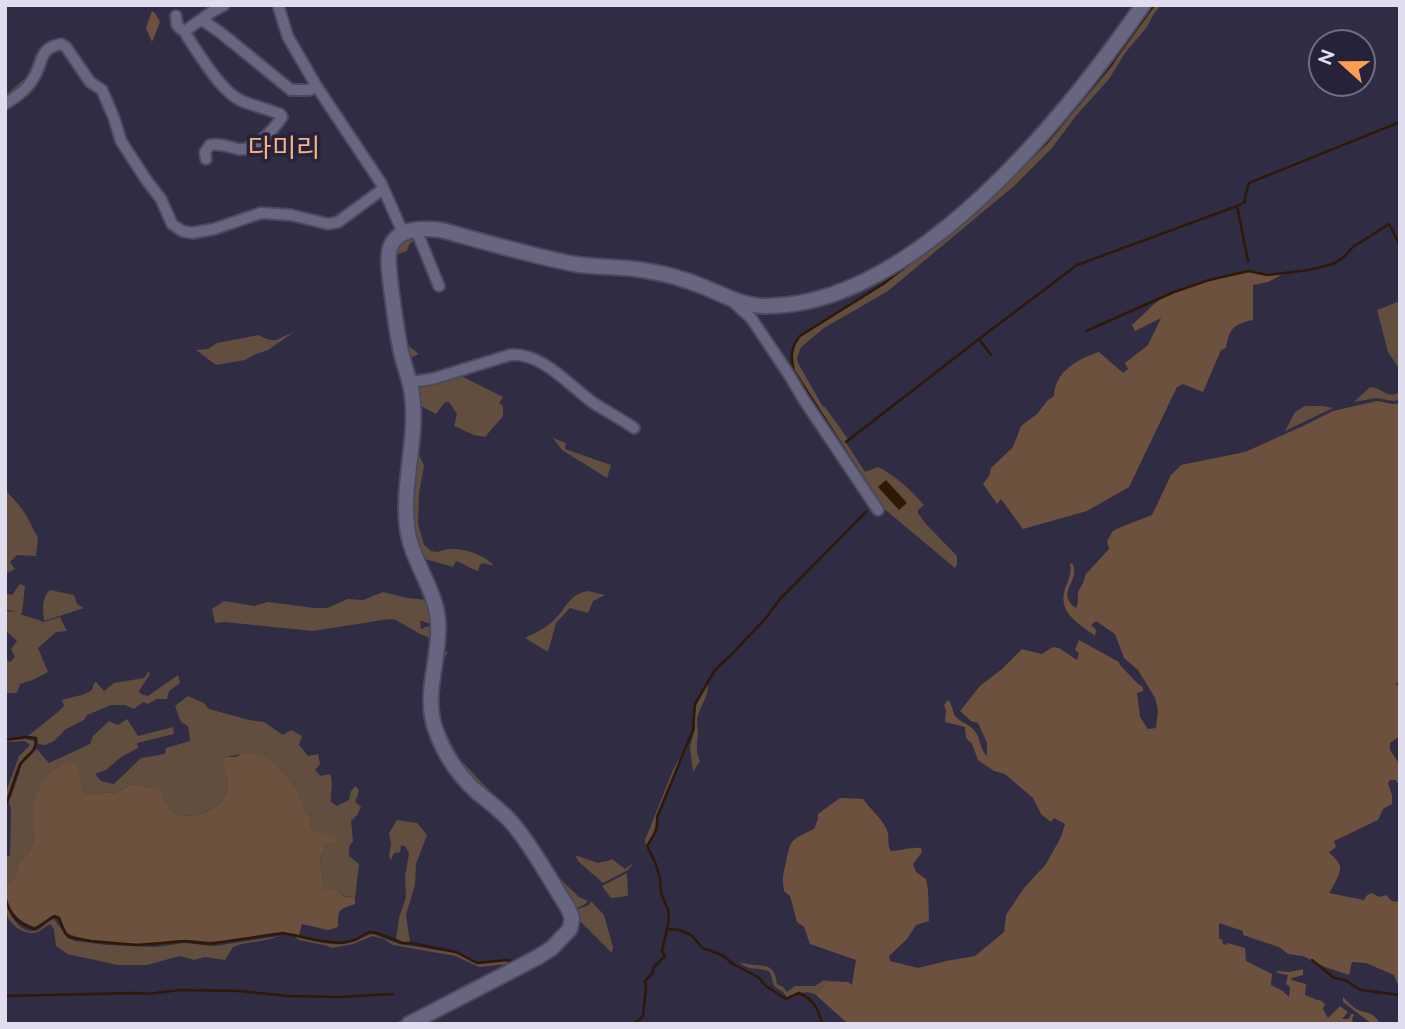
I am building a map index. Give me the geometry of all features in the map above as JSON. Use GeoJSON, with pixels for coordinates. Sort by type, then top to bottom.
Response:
{"type":"FeatureCollection","features":[{"type":"Feature","properties":{"kind":"street"},"geometry":{"type":"LineString","coordinates":[[185,31],[224,5]]}},
{"type":"Feature","properties":{"kind":"street"},"geometry":{"type":"LineString","coordinates":[[278,5],[288,37],[408,231],[419,237],[439,286]]}},
{"type":"Feature","properties":{"kind":"street"},"geometry":{"type":"LineString","coordinates":[[409,1024],[538,957],[560,941],[570,929],[572,918],[512,822],[448,759],[431,715],[430,699],[439,637],[438,618],[413,552],[407,526],[414,407],[399,342],[388,256],[391,244],[408,231],[427,228],[441,230],[573,264],[648,271],[703,286],[750,305],[797,303],[837,292],[871,278],[920,247],[972,205],[1022,158],[1048,128],[1143,5]]}},
{"type":"Feature","properties":{"kind":"street"},"geometry":{"type":"LineString","coordinates":[[176,16],[177,25],[185,31],[208,66],[234,96],[282,117],[271,132],[242,150],[210,145],[205,152],[206,159]]}},
{"type":"Feature","properties":{"kind":"street"},"geometry":{"type":"LineString","coordinates":[[202,20],[291,89],[309,90],[317,87]]}},
{"type":"Feature","properties":{"kind":"street"},"geometry":{"type":"LineString","coordinates":[[5,104],[18,96],[34,78],[44,53],[49,48],[61,44],[66,47],[90,82],[102,90],[121,141],[161,199],[172,224],[182,231],[192,233],[214,229],[261,213],[291,215],[328,224],[338,222],[383,188]]}},
{"type":"Feature","properties":{"kind":"street"},"geometry":{"type":"LineString","coordinates":[[729,298],[751,318],[878,510]]}},
{"type":"Feature","properties":{"kind":"street"},"geometry":{"type":"LineString","coordinates":[[410,382],[432,379],[510,355],[529,356],[634,428]]}},
{"type":"Feature","properties":{"kind":"shaded area"},"geometry":{"type":"Polygon","coordinates":[[[1155,5],[1161,5],[1109,79],[1052,148],[1014,186],[888,291],[824,328],[801,347],[797,358],[822,405],[848,439],[845,441],[865,472],[878,467],[897,479],[919,499],[924,505],[918,513],[957,556],[955,568],[876,502],[872,489],[795,371],[794,348],[801,336],[885,284],[979,211],[1048,143],[1113,65],[1155,5]]]}},
{"type":"Feature","properties":{"kind":"shaded area"},"geometry":{"type":"Polygon","coordinates":[[[152,11],[160,22],[152,42],[146,28],[152,11]]]}},
{"type":"Feature","properties":{"kind":"shaded area"},"geometry":{"type":"Polygon","coordinates":[[[50,40],[63,40],[71,44],[83,63],[57,42],[31,78],[5,101],[5,96],[30,74],[35,55],[50,40]]]}},
{"type":"Feature","properties":{"kind":"shaded area"},"geometry":{"type":"Polygon","coordinates":[[[411,235],[419,240],[411,243],[407,251],[396,255],[406,344],[419,354],[409,358],[402,338],[394,250],[411,235]]]}},
{"type":"Feature","properties":{"kind":"shaded area"},"geometry":{"type":"Polygon","coordinates":[[[1249,272],[1268,276],[1283,274],[1268,282],[1253,285],[1253,320],[1233,328],[1226,348],[1221,350],[1203,392],[1183,384],[1177,387],[1129,487],[1087,511],[1023,529],[1001,499],[997,504],[983,484],[991,468],[1013,447],[1021,426],[1054,396],[1058,380],[1069,367],[1099,352],[1123,373],[1128,369],[1125,363],[1148,345],[1161,318],[1135,331],[1132,325],[1158,301],[1188,287],[1249,272]]]}},
{"type":"Feature","properties":{"kind":"shaded area"},"geometry":{"type":"Polygon","coordinates":[[[1400,301],[1400,370],[1388,352],[1377,310],[1400,301]]]}},
{"type":"Feature","properties":{"kind":"shaded area"},"geometry":{"type":"Polygon","coordinates":[[[294,332],[268,350],[245,360],[216,365],[196,350],[258,335],[276,340],[294,332]]]}},
{"type":"Feature","properties":{"kind":"shaded area"},"geometry":{"type":"Polygon","coordinates":[[[459,375],[503,397],[499,403],[503,406],[503,416],[485,437],[454,426],[457,414],[449,402],[445,402],[436,414],[421,407],[418,453],[424,466],[419,493],[418,524],[424,545],[431,551],[460,549],[483,557],[494,566],[483,563],[478,571],[456,561],[453,567],[425,559],[429,570],[423,568],[410,531],[414,385],[459,375]]]}},
{"type":"Feature","properties":{"kind":"shaded area"},"geometry":{"type":"Polygon","coordinates":[[[1370,387],[1392,395],[1400,392],[1400,400],[1376,398],[1354,402],[1370,387]]]}},
{"type":"Feature","properties":{"kind":"shaded area"},"geometry":{"type":"Polygon","coordinates":[[[1377,401],[1400,403],[1400,680],[1396,684],[1400,688],[1400,736],[1390,743],[1390,750],[1400,765],[1400,792],[1398,783],[1390,780],[1388,783],[1392,804],[1383,809],[1378,820],[1334,841],[1336,847],[1329,852],[1338,862],[1340,869],[1329,893],[1364,900],[1371,893],[1380,897],[1386,895],[1392,901],[1400,902],[1400,982],[1397,983],[1394,975],[1366,963],[1352,962],[1349,975],[1303,956],[1288,954],[1279,947],[1243,935],[1243,931],[1219,923],[1219,939],[1222,939],[1223,944],[1245,948],[1246,961],[1272,974],[1271,985],[1289,997],[1290,987],[1286,984],[1288,975],[1277,971],[1303,969],[1303,975],[1291,980],[1306,984],[1305,995],[1325,1004],[1323,1009],[1328,1018],[1340,1006],[1348,1012],[1342,1019],[1349,1019],[1351,1014],[1354,1014],[1354,1024],[845,1024],[846,1022],[816,995],[828,981],[848,982],[852,985],[856,960],[810,944],[804,927],[797,922],[783,882],[791,843],[814,829],[818,814],[840,798],[863,799],[886,829],[891,851],[921,848],[922,852],[913,864],[916,872],[926,879],[929,921],[916,925],[907,939],[889,956],[890,961],[918,968],[975,956],[1004,932],[1006,915],[1024,888],[1046,864],[1065,824],[1054,818],[1051,822],[1041,814],[1033,798],[1005,774],[994,771],[978,760],[972,744],[966,738],[965,727],[945,722],[944,705],[948,700],[955,716],[974,730],[987,756],[987,743],[978,723],[971,721],[960,711],[980,686],[1022,649],[1042,654],[1053,647],[1059,648],[1077,660],[1079,653],[1075,650],[1079,640],[1119,662],[1143,687],[1143,691],[1137,693],[1140,717],[1148,729],[1156,728],[1158,710],[1155,698],[1138,670],[1124,658],[1115,634],[1096,621],[1091,625],[1096,630],[1095,636],[1075,621],[1066,610],[1064,595],[1071,570],[1070,564],[1072,563],[1074,576],[1068,597],[1076,608],[1085,575],[1109,549],[1107,541],[1113,531],[1152,515],[1171,475],[1181,465],[1245,452],[1333,411],[1377,401]]]}},
{"type":"Feature","properties":{"kind":"shaded area"},"geometry":{"type":"Polygon","coordinates":[[[1305,406],[1333,408],[1285,431],[1295,412],[1305,406]]]}},
{"type":"Feature","properties":{"kind":"shaded area"},"geometry":{"type":"Polygon","coordinates":[[[553,438],[566,443],[565,449],[611,465],[607,478],[562,450],[553,438]]]}},
{"type":"Feature","properties":{"kind":"shaded area"},"geometry":{"type":"Polygon","coordinates":[[[886,480],[907,503],[899,510],[878,487],[886,480]]]}},
{"type":"Feature","properties":{"kind":"shaded area"},"geometry":{"type":"Polygon","coordinates":[[[5,490],[25,513],[38,537],[36,556],[17,555],[10,562],[15,569],[5,574],[5,490]]]}},
{"type":"Feature","properties":{"kind":"shaded area"},"geometry":{"type":"Polygon","coordinates":[[[20,584],[25,586],[20,614],[44,622],[60,617],[67,631],[56,632],[38,648],[48,672],[20,684],[17,693],[5,693],[5,658],[10,662],[15,657],[11,649],[17,641],[5,630],[5,611],[16,612],[5,609],[5,593],[12,595],[20,584]]]}},
{"type":"Feature","properties":{"kind":"shaded area"},"geometry":{"type":"Polygon","coordinates":[[[50,590],[74,595],[77,604],[84,608],[44,621],[44,600],[50,590]]]}},
{"type":"Feature","properties":{"kind":"shaded area"},"geometry":{"type":"Polygon","coordinates":[[[588,591],[605,595],[593,601],[588,613],[570,608],[556,623],[548,652],[525,638],[551,623],[576,595],[588,591]]]}},
{"type":"Feature","properties":{"kind":"shaded area"},"geometry":{"type":"Polygon","coordinates":[[[383,592],[428,600],[434,622],[420,621],[421,629],[435,626],[435,640],[389,619],[313,631],[215,623],[212,609],[224,601],[254,606],[268,602],[327,608],[348,599],[363,600],[383,592]]]}},
{"type":"Feature","properties":{"kind":"shaded area"},"geometry":{"type":"Polygon","coordinates":[[[449,651],[442,661],[438,683],[442,725],[459,758],[521,821],[559,878],[579,897],[588,901],[574,911],[461,770],[435,721],[439,656],[449,651]]]}},
{"type":"Feature","properties":{"kind":"shaded area"},"geometry":{"type":"Polygon","coordinates":[[[149,671],[150,674],[139,691],[148,696],[178,675],[180,683],[169,691],[167,699],[157,699],[148,704],[143,702],[134,709],[125,705],[111,705],[87,715],[84,720],[66,729],[54,741],[45,745],[38,744],[34,737],[28,736],[64,706],[62,700],[85,694],[92,690],[96,682],[104,691],[114,683],[144,678],[149,671]]]}},
{"type":"Feature","properties":{"kind":"shaded area"},"geometry":{"type":"Polygon","coordinates":[[[708,682],[697,720],[697,751],[700,761],[693,772],[690,746],[695,729],[695,710],[708,682]]]}},
{"type":"Feature","properties":{"kind":"shaded area"},"geometry":{"type":"Polygon","coordinates":[[[188,696],[204,703],[209,709],[264,722],[283,735],[291,730],[302,736],[299,745],[308,756],[318,754],[320,764],[315,770],[321,776],[330,774],[331,802],[337,806],[349,800],[351,791],[356,786],[359,791],[355,802],[361,807],[351,821],[353,841],[349,847],[349,856],[359,864],[355,898],[324,891],[320,857],[323,853],[323,842],[334,835],[327,837],[310,829],[311,819],[306,814],[295,788],[282,774],[242,754],[226,757],[222,761],[227,786],[222,800],[203,813],[187,816],[174,812],[159,789],[132,784],[118,792],[92,794],[84,792],[74,763],[49,773],[35,799],[35,836],[29,852],[19,863],[15,879],[5,886],[5,856],[10,856],[9,802],[21,765],[37,749],[49,763],[90,744],[93,736],[109,721],[118,725],[127,719],[138,736],[173,727],[174,734],[137,743],[138,748],[121,757],[106,770],[95,774],[101,781],[114,784],[141,758],[165,754],[166,748],[190,741],[188,726],[181,722],[175,706],[188,696]]]}},
{"type":"Feature","properties":{"kind":"shaded area"},"geometry":{"type":"Polygon","coordinates":[[[25,739],[34,741],[34,749],[19,763],[5,804],[5,795],[19,756],[30,745],[25,741],[5,741],[25,739]]]}},
{"type":"Feature","properties":{"kind":"shaded area"},"geometry":{"type":"Polygon","coordinates":[[[683,752],[656,817],[655,832],[646,849],[645,840],[683,752]]]}},
{"type":"Feature","properties":{"kind":"shaded area"},"geometry":{"type":"Polygon","coordinates":[[[257,754],[271,761],[296,789],[311,819],[310,829],[327,836],[334,834],[337,842],[323,843],[320,857],[324,890],[335,889],[343,896],[355,898],[355,904],[340,911],[338,927],[328,930],[302,924],[299,935],[273,933],[222,942],[180,940],[153,944],[121,943],[97,941],[67,933],[56,916],[35,927],[22,921],[13,912],[7,900],[5,886],[15,879],[19,863],[29,852],[35,836],[35,799],[49,773],[63,765],[75,763],[84,792],[92,794],[118,792],[132,784],[160,789],[171,810],[188,816],[203,813],[223,800],[227,786],[222,761],[226,757],[257,754]]]}},
{"type":"Feature","properties":{"kind":"shaded area"},"geometry":{"type":"Polygon","coordinates":[[[397,820],[417,823],[427,835],[416,864],[415,885],[406,915],[410,942],[396,939],[406,897],[405,876],[409,854],[406,847],[401,845],[400,852],[394,853],[391,860],[389,856],[389,833],[397,820]]]}},
{"type":"Feature","properties":{"kind":"shaded area"},"geometry":{"type":"Polygon","coordinates":[[[575,855],[598,863],[612,859],[625,869],[633,863],[628,870],[603,883],[579,862],[575,855]]]}},
{"type":"Feature","properties":{"kind":"shaded area"},"geometry":{"type":"Polygon","coordinates":[[[627,873],[628,896],[611,898],[602,886],[627,873]]]}},
{"type":"Feature","properties":{"kind":"shaded area"},"geometry":{"type":"Polygon","coordinates":[[[5,901],[13,919],[28,931],[41,928],[54,919],[68,938],[75,941],[156,947],[184,943],[215,946],[279,936],[233,947],[225,960],[205,957],[194,960],[180,956],[147,965],[118,965],[67,954],[56,946],[54,929],[50,924],[35,933],[20,930],[8,918],[5,901]]]}},
{"type":"Feature","properties":{"kind":"shaded area"},"geometry":{"type":"Polygon","coordinates":[[[591,901],[604,915],[613,947],[612,953],[577,918],[578,909],[589,905],[591,901]]]}},
{"type":"Feature","properties":{"kind":"shaded area"},"geometry":{"type":"Polygon","coordinates":[[[373,934],[399,944],[456,953],[477,964],[505,961],[516,963],[403,1024],[394,1024],[466,984],[509,964],[479,967],[455,956],[393,945],[372,936],[353,944],[332,948],[299,940],[294,936],[323,943],[345,944],[373,934]]]}},
{"type":"Feature","properties":{"kind":"shaded area"},"geometry":{"type":"Polygon","coordinates":[[[739,962],[769,967],[777,984],[787,992],[795,986],[815,986],[824,980],[828,981],[816,995],[805,992],[787,997],[774,986],[770,972],[747,967],[739,962]]]}},
{"type":"Feature","properties":{"kind":"shaded area"},"geometry":{"type":"Polygon","coordinates":[[[1343,997],[1356,1009],[1372,1015],[1380,1024],[1372,1024],[1343,1002],[1343,997]]]}},
{"type":"Feature","properties":{"kind":"waterway"},"geometry":{"type":"LineString","coordinates":[[957,226],[977,211],[1047,142],[1111,64],[1154,5]]}},
{"type":"Feature","properties":{"kind":"waterway"},"geometry":{"type":"LineString","coordinates":[[846,442],[1077,265],[1237,206],[1245,202],[1249,183],[1400,122]]}},
{"type":"Feature","properties":{"kind":"waterway"},"geometry":{"type":"LineString","coordinates":[[1237,206],[1248,261]]}},
{"type":"Feature","properties":{"kind":"waterway"},"geometry":{"type":"LineString","coordinates":[[1086,331],[1174,292],[1209,280],[1249,271],[1267,275],[1333,264],[1353,247],[1389,224],[1400,245]]}},
{"type":"Feature","properties":{"kind":"waterway"},"geometry":{"type":"LineString","coordinates":[[874,496],[794,371],[792,352],[800,336],[883,284],[922,254]]}},
{"type":"Feature","properties":{"kind":"waterway"},"geometry":{"type":"LineString","coordinates":[[979,339],[991,355]]}},
{"type":"Feature","properties":{"kind":"waterway"},"geometry":{"type":"LineString","coordinates":[[634,1024],[643,1016],[645,981],[665,956],[662,951],[669,920],[661,893],[660,878],[647,846],[655,832],[657,817],[693,730],[695,704],[715,670],[866,512]]}},
{"type":"Feature","properties":{"kind":"waterway"},"geometry":{"type":"LineString","coordinates":[[5,740],[36,738],[34,749],[20,766],[5,806]]}},
{"type":"Feature","properties":{"kind":"waterway"},"geometry":{"type":"LineString","coordinates":[[5,897],[12,914],[23,924],[35,929],[54,916],[59,918],[69,937],[91,941],[137,945],[187,941],[208,944],[283,933],[341,943],[355,940],[369,932],[403,943],[456,952],[477,963],[507,960],[516,962]]}},
{"type":"Feature","properties":{"kind":"waterway"},"geometry":{"type":"LineString","coordinates":[[667,929],[680,930],[691,935],[703,948],[722,955],[758,977],[766,986],[786,999],[799,993],[804,995],[815,1005],[822,1024]]}},
{"type":"Feature","properties":{"kind":"waterway"},"geometry":{"type":"LineString","coordinates":[[1312,960],[1334,978],[1345,980],[1361,990],[1400,995]]}},
{"type":"Feature","properties":{"kind":"waterway"},"geometry":{"type":"LineString","coordinates":[[5,996],[147,994],[180,990],[339,997],[393,994]]}},
{"type":"Feature","properties":{"kind":"district","name":"다미리"},"geometry":{"type":"Point","coordinates":[284,148]}}]}
